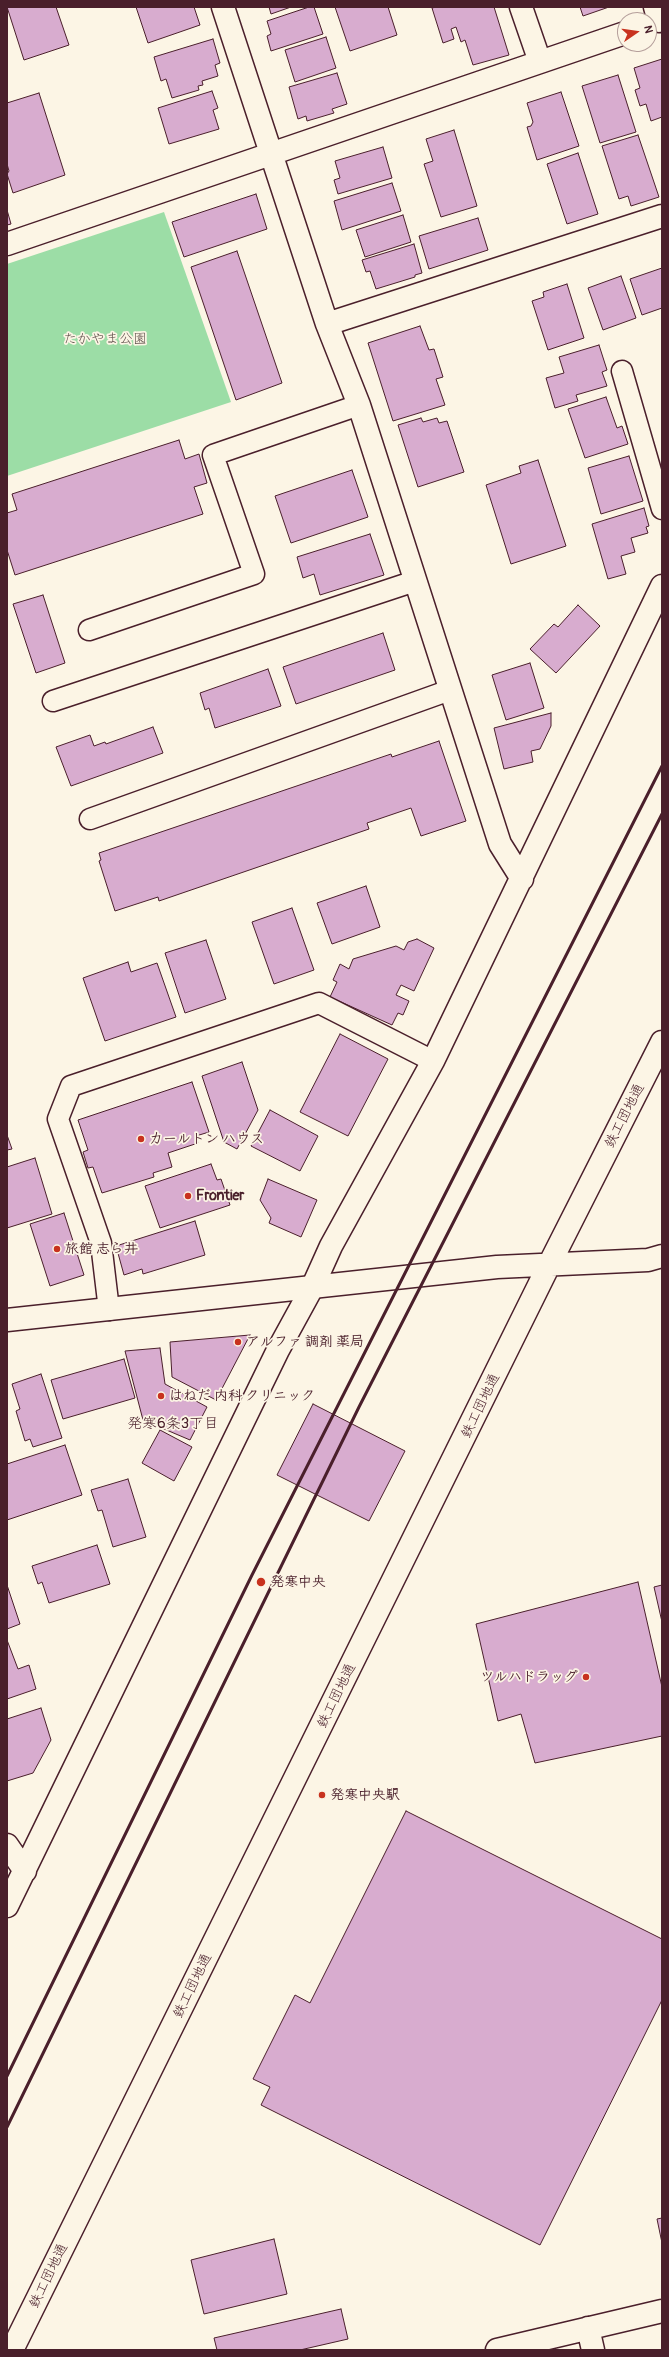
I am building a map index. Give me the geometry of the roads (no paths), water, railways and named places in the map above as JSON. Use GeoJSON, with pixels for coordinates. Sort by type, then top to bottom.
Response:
{"type":"FeatureCollection","features":[{"type":"Feature","properties":{"kind":"street"},"geometry":{"type":"LineString","coordinates":[[223,7],[327,324],[359,404],[500,844],[522,879]]}},
{"type":"Feature","properties":{"kind":"street"},"geometry":{"type":"LineString","coordinates":[[522,7],[540,62]]}},
{"type":"Feature","properties":{"kind":"street"},"geometry":{"type":"LineString","coordinates":[[7,244],[617,36]]}},
{"type":"Feature","properties":{"kind":"street"},"geometry":{"type":"LineString","coordinates":[[327,324],[662,216]]}},
{"type":"Feature","properties":{"kind":"street"},"geometry":{"type":"LineString","coordinates":[[7,1906],[278,1350],[313,1286],[331,1246],[433,1061],[662,586]]}},
{"type":"Feature","properties":{"kind":"street","name":"鉄工団地通"},"geometry":{"type":"LineString","coordinates":[[12,2350],[550,1263],[662,1042]]}},
{"type":"Feature","properties":{"kind":"street"},"geometry":{"type":"LineString","coordinates":[[7,1320],[109,1310],[313,1286],[550,1263],[648,1260],[662,1256]]}},
{"type":"Feature","properties":{"kind":"street"},"geometry":{"type":"LineString","coordinates":[[7,1845],[25,1871]]}},
{"type":"Feature","properties":{"kind":"street"},"geometry":{"type":"LineString","coordinates":[[497,2350],[662,2311]]}},
{"type":"Feature","properties":{"kind":"street"},"geometry":{"type":"LineString","coordinates":[[588,2328],[593,2350]]}},
{"type":"Feature","properties":{"kind":"lane"},"geometry":{"type":"LineString","coordinates":[[622,371],[662,509]]}},
{"type":"Feature","properties":{"kind":"lane"},"geometry":{"type":"LineString","coordinates":[[89,630],[254,574],[213,455],[359,404]]}},
{"type":"Feature","properties":{"kind":"lane"},"geometry":{"type":"LineString","coordinates":[[53,701],[415,581]]}},
{"type":"Feature","properties":{"kind":"lane"},"geometry":{"type":"LineString","coordinates":[[90,819],[450,690]]}},
{"type":"Feature","properties":{"kind":"lane"},"geometry":{"type":"LineString","coordinates":[[109,1310],[101,1243],[58,1119],[71,1086],[319,1004],[433,1061]]}},
{"type":"Feature","properties":{"kind":"railway"},"geometry":{"type":"LineString","coordinates":[[7,2076],[252,1575],[662,766]]}},
{"type":"Feature","properties":{"kind":"railway"},"geometry":{"type":"LineString","coordinates":[[7,2127],[359,1407],[662,814]]}},
{"type":"Feature","properties":{"kind":"place","name":"カールトン ハウス"},"geometry":{"type":"Point","coordinates":[141,1139]}},
{"type":"Feature","properties":{"kind":"place","name":"Frontier"},"geometry":{"type":"Point","coordinates":[188,1196]}},
{"type":"Feature","properties":{"kind":"place","name":"旅館 志ら井"},"geometry":{"type":"Point","coordinates":[57,1249]}},
{"type":"Feature","properties":{"kind":"place","name":"アルファ 調剤 薬局"},"geometry":{"type":"Point","coordinates":[238,1342]}},
{"type":"Feature","properties":{"kind":"place","name":"はねだ 内科 クリニック"},"geometry":{"type":"Point","coordinates":[161,1396]}},
{"type":"Feature","properties":{"kind":"place","name":"発寒中央"},"geometry":{"type":"Point","coordinates":[261,1582]}},
{"type":"Feature","properties":{"kind":"place","name":"ツルハドラッグ"},"geometry":{"type":"Point","coordinates":[586,1677]}},
{"type":"Feature","properties":{"kind":"place","name":"発寒中央駅"},"geometry":{"type":"Point","coordinates":[322,1795]}},
{"type":"Feature","properties":{"kind":"district","name":"発寒6条3丁目"},"geometry":{"type":"Point","coordinates":[173,1424]}},
{"type":"Feature","properties":{"kind":"park label","name":"たかやま公園"},"geometry":{"type":"Point","coordinates":[105,339]}}]}
